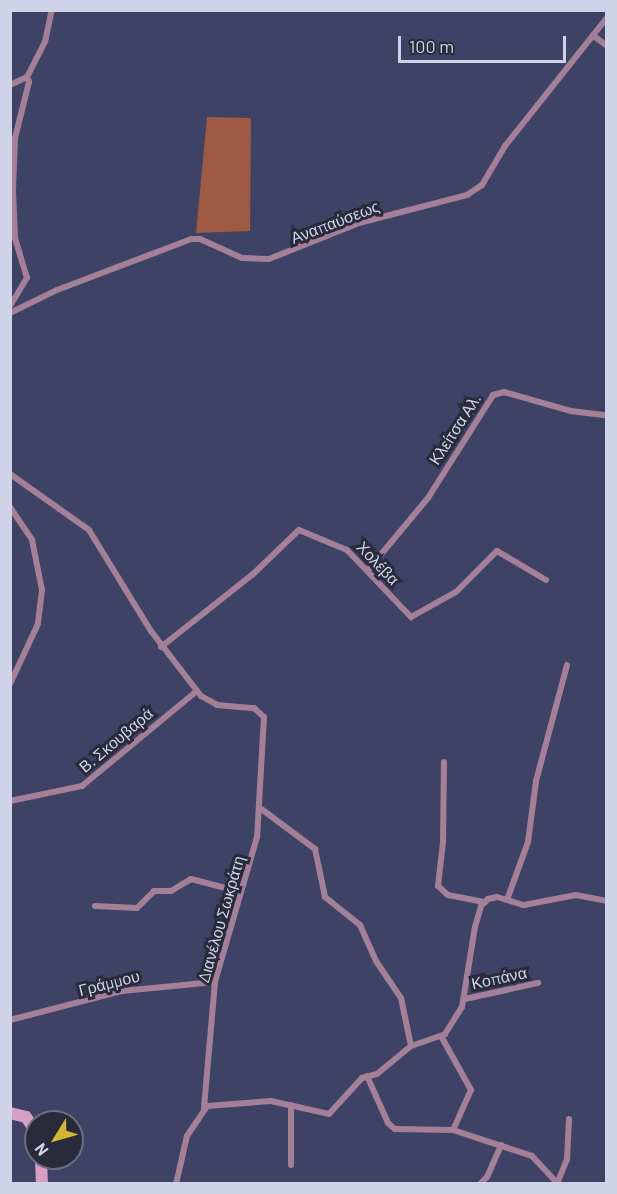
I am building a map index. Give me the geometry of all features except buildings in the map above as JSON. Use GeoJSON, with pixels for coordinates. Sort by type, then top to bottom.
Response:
{"type":"FeatureCollection","features":[{"type":"Feature","properties":{"kind":"street"},"geometry":{"type":"LineString","coordinates":[[10,85],[27,77],[45,42],[52,10]]}},
{"type":"Feature","properties":{"kind":"street","name":"Αναπαύσεως"},"geometry":{"type":"LineString","coordinates":[[10,313],[57,290],[191,239],[200,238],[242,258],[269,259],[359,224],[467,195],[482,185],[505,146],[595,37],[606,19]]}},
{"type":"Feature","properties":{"kind":"street"},"geometry":{"type":"LineString","coordinates":[[595,37],[606,45]]}},
{"type":"Feature","properties":{"kind":"street"},"geometry":{"type":"LineString","coordinates":[[10,306],[27,278],[15,238],[13,190],[15,138],[29,82],[27,77]]}},
{"type":"Feature","properties":{"kind":"street","name":"Κλείτσα Αλ."},"geometry":{"type":"LineString","coordinates":[[368,570],[428,498],[493,395],[504,392],[571,411],[606,415]]}},
{"type":"Feature","properties":{"kind":"street"},"geometry":{"type":"LineString","coordinates":[[10,474],[89,530],[161,647],[197,691]]}},
{"type":"Feature","properties":{"kind":"street"},"geometry":{"type":"LineString","coordinates":[[10,507],[32,540],[42,590],[38,624],[10,684]]}},
{"type":"Feature","properties":{"kind":"street","name":"Χολέβα"},"geometry":{"type":"LineString","coordinates":[[161,647],[252,575],[299,530],[343,547],[413,617],[456,592],[497,552],[546,580]]}},
{"type":"Feature","properties":{"kind":"street"},"geometry":{"type":"LineString","coordinates":[[507,900],[528,842],[536,781],[567,665]]}},
{"type":"Feature","properties":{"kind":"street","name":"Β. Σκουβαρά"},"geometry":{"type":"LineString","coordinates":[[10,801],[82,786],[197,691]]}},
{"type":"Feature","properties":{"kind":"street","name":"Διανέλου Σωκράτη"},"geometry":{"type":"LineString","coordinates":[[197,691],[217,705],[254,708],[264,717],[260,808],[255,848],[215,982],[204,1108]]}},
{"type":"Feature","properties":{"kind":"street"},"geometry":{"type":"LineString","coordinates":[[444,762],[443,842],[438,885],[448,895],[484,902]]}},
{"type":"Feature","properties":{"kind":"street"},"geometry":{"type":"LineString","coordinates":[[260,808],[315,849],[326,897],[360,925],[375,961],[401,998],[411,1046]]}},
{"type":"Feature","properties":{"kind":"street"},"geometry":{"type":"LineString","coordinates":[[95,906],[137,908],[154,891],[171,891],[191,879],[241,892]]}},
{"type":"Feature","properties":{"kind":"street"},"geometry":{"type":"LineString","coordinates":[[176,1184],[184,1143],[204,1108],[244,1102],[291,1104],[329,1114],[367,1076],[379,1072],[411,1046],[441,1036],[458,1015],[465,999],[467,962],[484,902],[492,897],[529,905],[576,895],[606,901]]}},
{"type":"Feature","properties":{"kind":"street","name":"Γράμμου"},"geometry":{"type":"LineString","coordinates":[[10,1020],[122,991],[215,982]]}},
{"type":"Feature","properties":{"kind":"street","name":"Κοπάνα"},"geometry":{"type":"LineString","coordinates":[[465,999],[538,983]]}},
{"type":"Feature","properties":{"kind":"street"},"geometry":{"type":"LineString","coordinates":[[441,1036],[471,1090],[453,1130]]}},
{"type":"Feature","properties":{"kind":"street"},"geometry":{"type":"LineString","coordinates":[[367,1076],[388,1123],[395,1129],[453,1130],[501,1145],[532,1156],[557,1183],[567,1159],[568,1119]]}},
{"type":"Feature","properties":{"kind":"street"},"geometry":{"type":"LineString","coordinates":[[291,1104],[291,1165]]}},
{"type":"Feature","properties":{"kind":"street"},"geometry":{"type":"LineString","coordinates":[[480,1184],[487,1177],[501,1145]]}},
{"type":"Feature","properties":{"kind":"shaded area"},"geometry":{"type":"Polygon","coordinates":[[[207,117],[251,118],[250,231],[196,233],[207,117]]]}}]}
